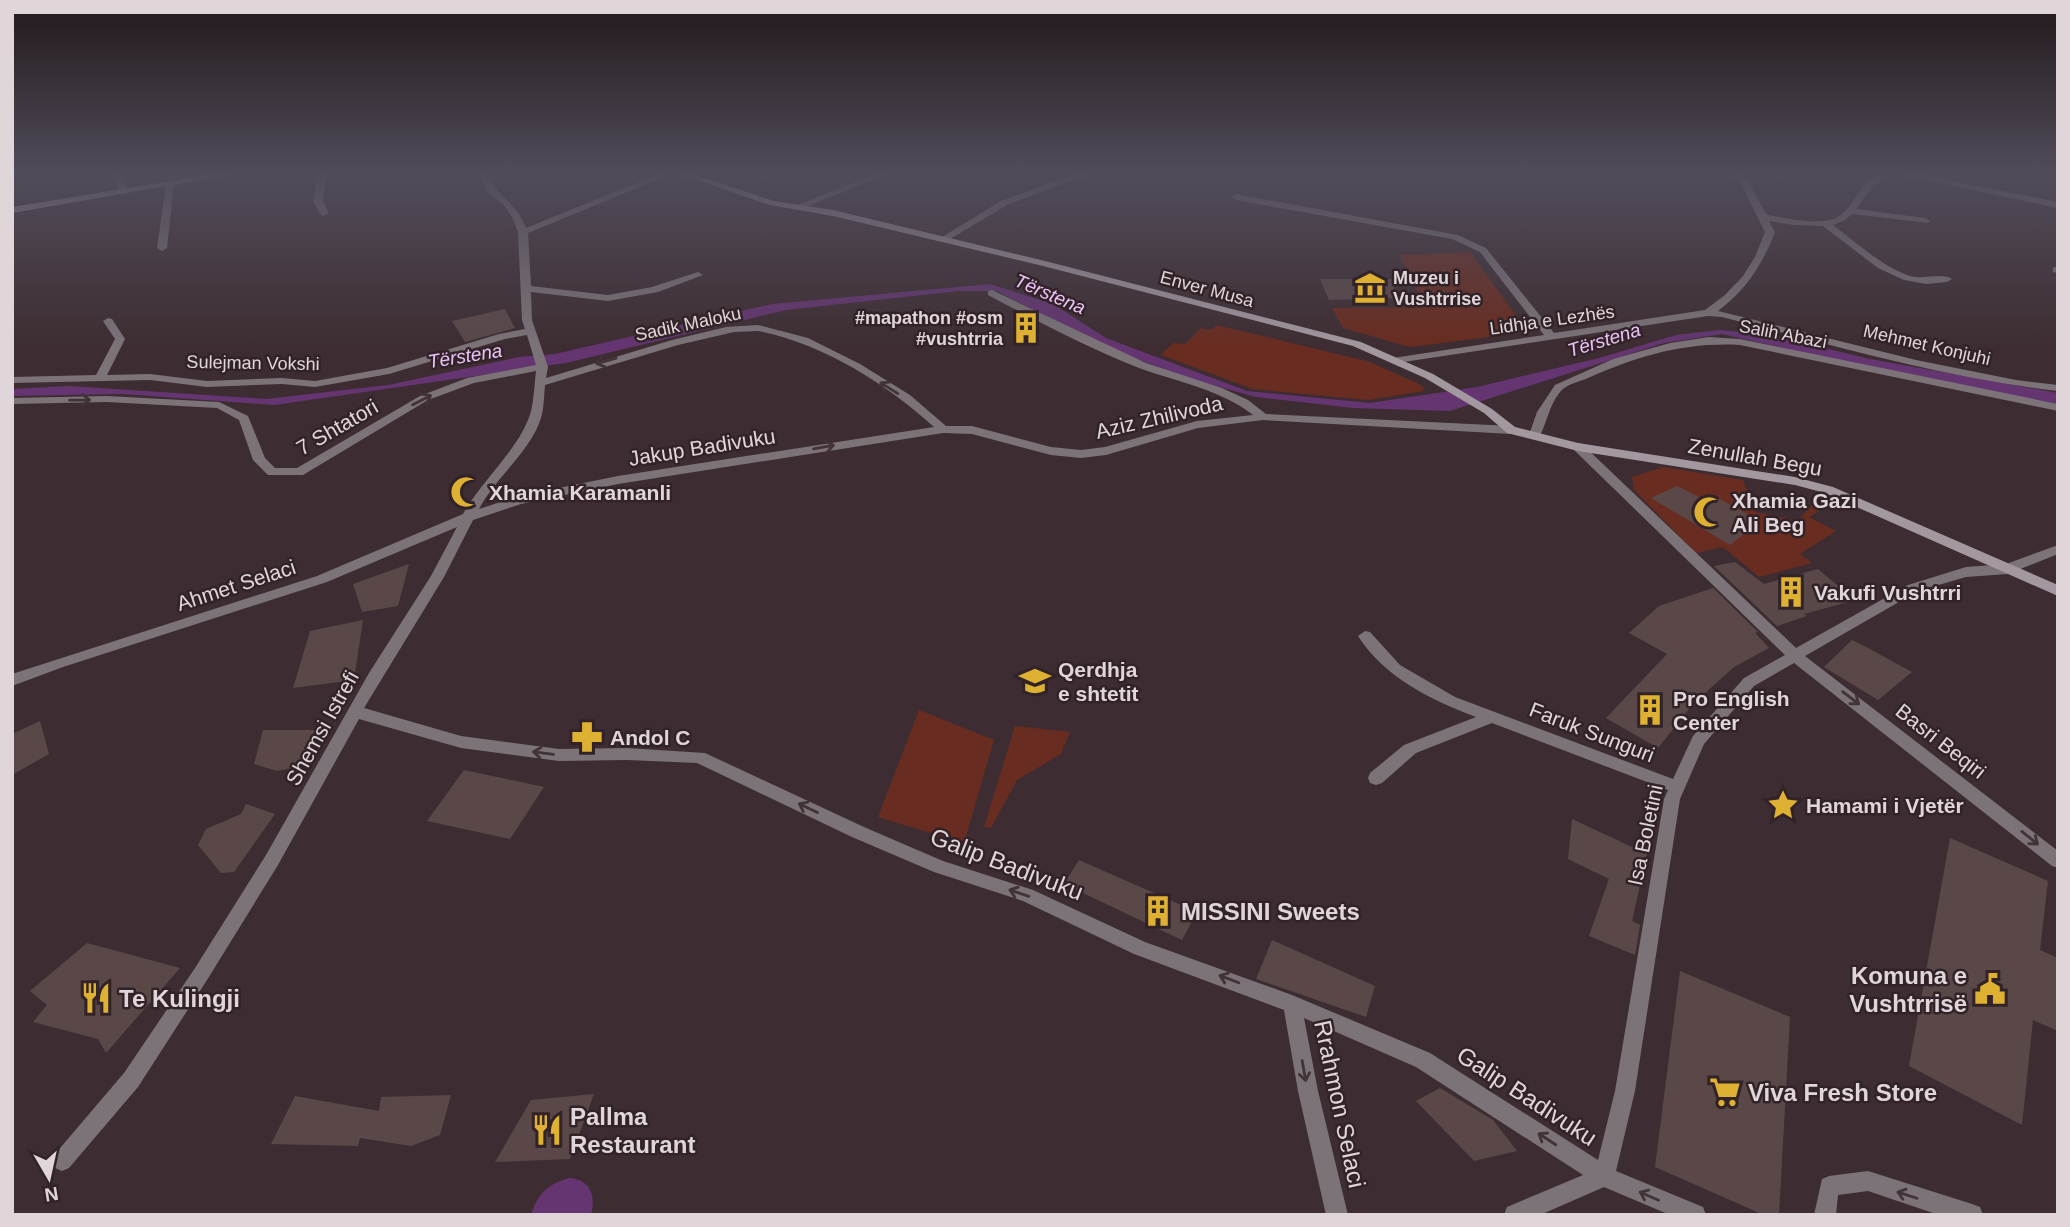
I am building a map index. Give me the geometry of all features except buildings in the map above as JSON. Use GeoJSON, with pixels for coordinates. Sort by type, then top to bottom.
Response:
{"type":"FeatureCollection","features":[{"type":"Feature","properties":{"kind":"street"},"geometry":{"type":"LineString","coordinates":[[162,248],[164,232]]}},
{"type":"Feature","properties":{"kind":"street","name":"Shemsi Istrefi"},"geometry":{"type":"LineString","coordinates":[[62,1161],[131,1080],[201,974],[272,860],[493,475],[526,436],[535,418],[542,375],[536,347],[528,332],[523,232]]}},
{"type":"Feature","properties":{"kind":"street","name":"Enver Musa"},"geometry":{"type":"LineString","coordinates":[[911,232],[1313,332],[1397,360],[1488,411],[1511,430]]}},
{"type":"Feature","properties":{"kind":"street"},"geometry":{"type":"LineString","coordinates":[[942,240],[955,232]]}},
{"type":"Feature","properties":{"kind":"street"},"geometry":{"type":"LineString","coordinates":[[1429,232],[1455,237],[1483,250],[1552,338]]}},
{"type":"Feature","properties":{"kind":"street","name":"Lidhja e Lezhës"},"geometry":{"type":"LineString","coordinates":[[1397,360],[1708,313],[1742,286],[1770,232]]}},
{"type":"Feature","properties":{"kind":"street"},"geometry":{"type":"LineString","coordinates":[[1838,232],[1866,257],[1919,281],[1947,279]]}},
{"type":"Feature","properties":{"kind":"street"},"geometry":{"type":"LineString","coordinates":[[527,289],[608,298],[654,290],[698,275]]}},
{"type":"Feature","properties":{"kind":"street"},"geometry":{"type":"LineString","coordinates":[[992,293],[1142,365],[1218,390],[1244,402],[1263,417]]}},
{"type":"Feature","properties":{"kind":"street","name":"Mehmet Konjuhi"},"geometry":{"type":"LineString","coordinates":[[1708,313],[1722,314],[1916,363],[2016,383],[2058,388]]}},
{"type":"Feature","properties":{"kind":"street"},"geometry":{"type":"LineString","coordinates":[[100,378],[120,340],[108,321]]}},
{"type":"Feature","properties":{"kind":"street","name":"Sadik Maloku"},"geometry":{"type":"LineString","coordinates":[[542,375],[730,330],[757,328],[787,334],[838,356],[926,412],[943,429]]}},
{"type":"Feature","properties":{"kind":"street","name":"Sulejman Vokshi"},"geometry":{"type":"LineString","coordinates":[[12,380],[150,377],[207,384],[282,381],[315,384],[389,371],[528,332]]}},
{"type":"Feature","properties":{"kind":"street","name":"Salih Abazi"},"geometry":{"type":"LineString","coordinates":[[1535,435],[1543,412],[1559,387],[1617,361],[1709,340],[1740,341],[2058,408]]}},
{"type":"Feature","properties":{"kind":"street","name":"7 Shtatori"},"geometry":{"type":"LineString","coordinates":[[12,401],[107,399],[219,405],[244,418],[259,460],[272,472],[299,472],[424,398],[471,380],[542,375]]}},
{"type":"Feature","properties":{"kind":"street","name":"Aziz Zhilivoda"},"geometry":{"type":"LineString","coordinates":[[943,429],[972,430],[1051,451],[1081,454],[1107,451],[1197,425],[1263,417],[1511,430]]}},
{"type":"Feature","properties":{"kind":"street","name":"Jakup Badivuku"},"geometry":{"type":"LineString","coordinates":[[469,517],[519,500],[618,480],[943,429]]}},
{"type":"Feature","properties":{"kind":"street","name":"Zenullah Begu"},"geometry":{"type":"LineString","coordinates":[[1511,430],[1578,447],[1795,481],[1829,490],[2058,591]]}},
{"type":"Feature","properties":{"kind":"street","name":"Basri Beqiri"},"geometry":{"type":"LineString","coordinates":[[1578,447],[1796,657],[2058,861]]}},
{"type":"Feature","properties":{"kind":"street","name":"Ahmet Selaci"},"geometry":{"type":"LineString","coordinates":[[12,680],[322,579],[469,517]]}},
{"type":"Feature","properties":{"kind":"street","name":"Isa Boletini"},"geometry":{"type":"LineString","coordinates":[[1604,1176],[1625,1091],[1672,799],[1698,740],[1749,682],[1913,588],[1966,572],[2008,569],[2058,550]]}},
{"type":"Feature","properties":{"kind":"street","name":"Faruk Sunguri"},"geometry":{"type":"LineString","coordinates":[[1365,636],[1395,669],[1450,701],[1677,787]]}},
{"type":"Feature","properties":{"kind":"street","name":"Galip Badivuku"},"geometry":{"type":"LineString","coordinates":[[356,712],[461,742],[546,754],[699,757],[858,832],[940,867],[1027,895],[1140,948],[1292,1004],[1423,1060],[1604,1176],[1695,1215]]}},
{"type":"Feature","properties":{"kind":"street"},"geometry":{"type":"LineString","coordinates":[[1376,778],[1410,750],[1492,717]]}},
{"type":"Feature","properties":{"kind":"street","name":"Rrahmon Selaci"},"geometry":{"type":"LineString","coordinates":[[1292,1004],[1308,1091],[1337,1215]]}},
{"type":"Feature","properties":{"kind":"street"},"geometry":{"type":"LineString","coordinates":[[1515,1215],[1604,1176]]}},
{"type":"Feature","properties":{"kind":"street"},"geometry":{"type":"LineString","coordinates":[[1825,1215],[1829,1186],[1868,1181],[1972,1215]]}},
{"type":"Feature","properties":{"kind":"shaded area"},"geometry":{"type":"Polygon","coordinates":[[[1470,252],[1528,332],[1410,347],[1343,328],[1332,308],[1425,307],[1399,255],[1470,252]]]}},
{"type":"Feature","properties":{"kind":"shaded area"},"geometry":{"type":"Polygon","coordinates":[[[990,284],[1053,304],[1106,338],[1247,391],[1370,403],[1477,387],[1599,358],[1676,335],[1719,330],[1767,334],[1870,359],[2058,393],[2058,404],[1902,375],[1722,334],[1664,343],[1450,411],[1353,408],[1256,397],[1194,380],[1107,348],[997,291],[959,291],[786,310],[566,363],[275,405],[123,394],[12,396],[12,389],[69,386],[266,399],[388,385],[519,357],[555,354],[772,304],[990,284]]]}},
{"type":"Feature","properties":{"kind":"shaded area"},"geometry":{"type":"Polygon","coordinates":[[[1217,325],[1370,362],[1421,385],[1425,391],[1368,400],[1253,389],[1161,355],[1173,343],[1185,344],[1201,328],[1210,330],[1217,325]]]}},
{"type":"Feature","properties":{"kind":"shaded area"},"geometry":{"type":"Polygon","coordinates":[[[1663,467],[1743,480],[1755,512],[1798,521],[1817,498],[1829,504],[1809,517],[1836,531],[1800,554],[1812,563],[1759,577],[1723,547],[1696,553],[1634,490],[1632,477],[1663,467]]]}},
{"type":"Feature","properties":{"kind":"shaded area"},"geometry":{"type":"Polygon","coordinates":[[[919,710],[994,740],[964,843],[878,817],[919,710]]]}},
{"type":"Feature","properties":{"kind":"shaded area"},"geometry":{"type":"Polygon","coordinates":[[[1015,726],[1070,732],[1061,754],[1017,780],[991,828],[984,827],[1015,726]]]}},
{"type":"Feature","properties":{"kind":"shaded area"},"geometry":{"type":"Polygon","coordinates":[[[570,1178],[583,1182],[590,1190],[593,1201],[591,1215],[531,1215],[545,1190],[570,1178]]]}},
{"type":"Feature","properties":{"kind":"place","name":"Muzeu i Vushtrrise"},"geometry":{"type":"Point","coordinates":[1370,288]}},
{"type":"Feature","properties":{"kind":"place","name":"#mapathon #osm #vushtrria"},"geometry":{"type":"Point","coordinates":[1026,328]}},
{"type":"Feature","properties":{"kind":"place","name":"Xhamia Karamanli"},"geometry":{"type":"Point","coordinates":[466,492]}},
{"type":"Feature","properties":{"kind":"place","name":"Xhamia Gazi Ali Beg"},"geometry":{"type":"Point","coordinates":[1709,512]}},
{"type":"Feature","properties":{"kind":"place","name":"Vakufi Vushtrri"},"geometry":{"type":"Point","coordinates":[1791,592]}},
{"type":"Feature","properties":{"kind":"place","name":"Qerdhja e shtetit"},"geometry":{"type":"Point","coordinates":[1035,681]}},
{"type":"Feature","properties":{"kind":"place","name":"Pro English Center"},"geometry":{"type":"Point","coordinates":[1650,710]}},
{"type":"Feature","properties":{"kind":"place","name":"Andol C"},"geometry":{"type":"Point","coordinates":[587,737]}},
{"type":"Feature","properties":{"kind":"place","name":"Hamami i Vjetër"},"geometry":{"type":"Point","coordinates":[1783,805]}},
{"type":"Feature","properties":{"kind":"place","name":"MISSINI Sweets"},"geometry":{"type":"Point","coordinates":[1158,911]}},
{"type":"Feature","properties":{"kind":"place","name":"Komuna e Vushtrrisë"},"geometry":{"type":"Point","coordinates":[1990,989]}},
{"type":"Feature","properties":{"kind":"place","name":"Te Kulingji"},"geometry":{"type":"Point","coordinates":[96,998]}},
{"type":"Feature","properties":{"kind":"place","name":"Viva Fresh Store"},"geometry":{"type":"Point","coordinates":[1725,1092]}},
{"type":"Feature","properties":{"kind":"place","name":"Pallma Restaurant"},"geometry":{"type":"Point","coordinates":[547,1130]}},
{"type":"Feature","properties":{"kind":"water label","name":"Tërstena"},"geometry":{"type":"Point","coordinates":[1050,294]}},
{"type":"Feature","properties":{"kind":"water label","name":"Tërstena"},"geometry":{"type":"Point","coordinates":[1604,340]}},
{"type":"Feature","properties":{"kind":"water label","name":"Tërstena"},"geometry":{"type":"Point","coordinates":[465,356]}}]}
